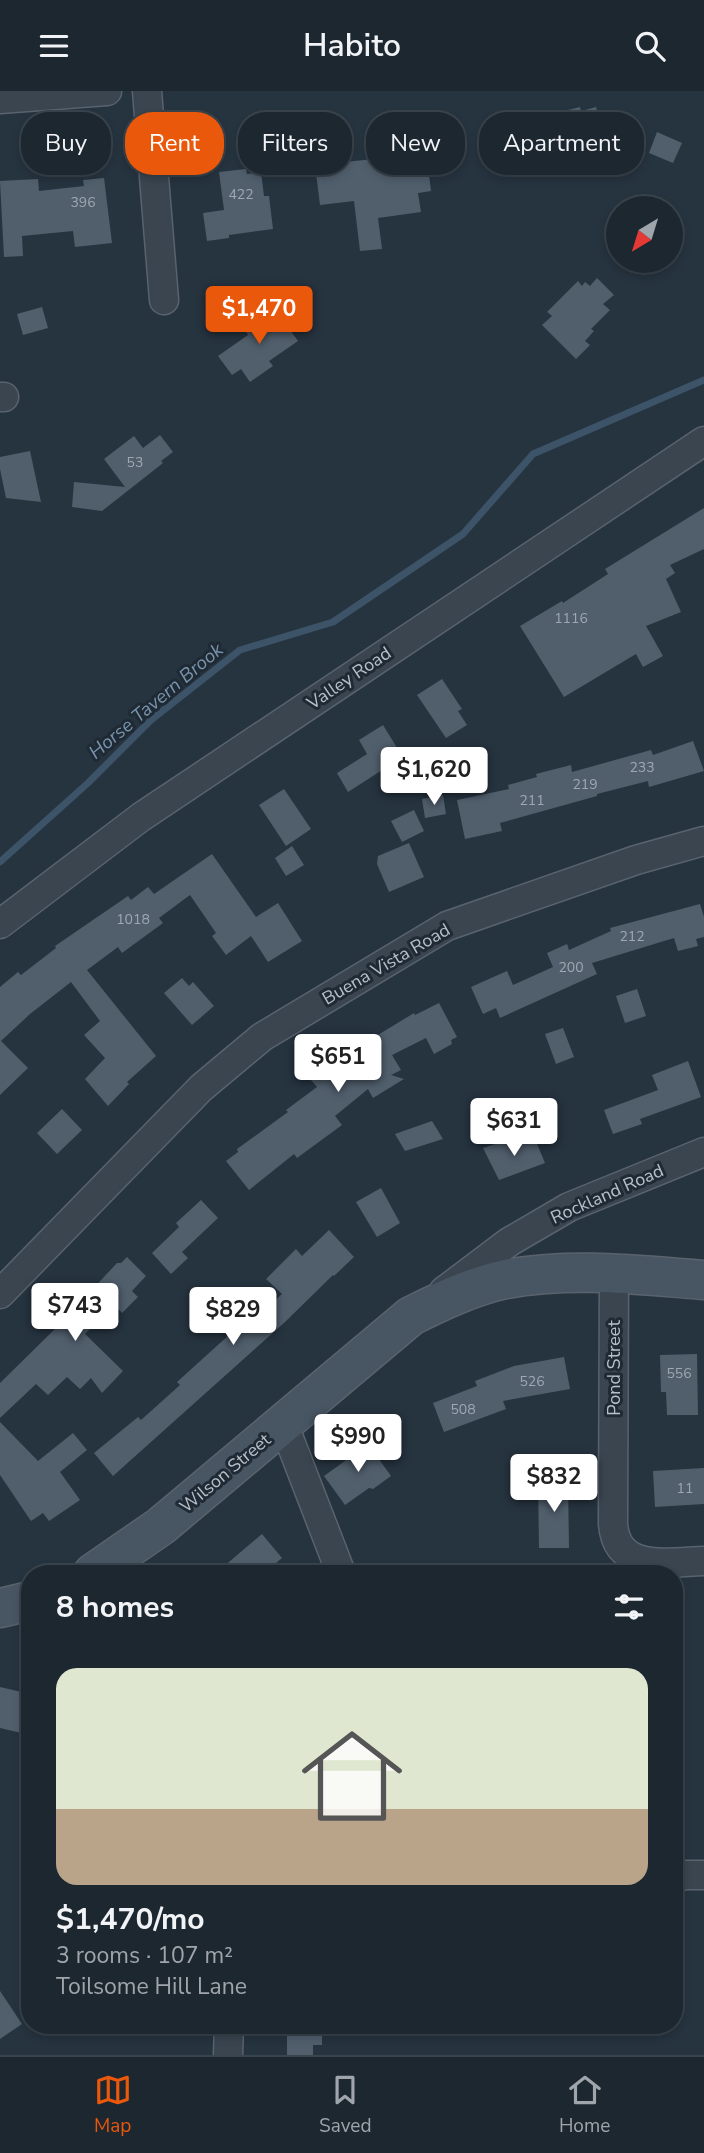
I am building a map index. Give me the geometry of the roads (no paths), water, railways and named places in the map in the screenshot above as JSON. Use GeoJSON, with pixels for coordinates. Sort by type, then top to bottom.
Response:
{"type":"FeatureCollection","features":[{"type":"Feature","properties":{"kind":"main road","name":"Wilson Street"},"geometry":{"type":"LineString","coordinates":[[104,1565],[161,1525],[411,1316],[458,1294],[505,1280],[574,1272],[704,1280]]}},
{"type":"Feature","properties":{"kind":"main road"},"geometry":{"type":"LineString","coordinates":[[0,1608],[21,1603]]}},
{"type":"Feature","properties":{"kind":"street"},"geometry":{"type":"LineString","coordinates":[[0,99],[107,91]]}},
{"type":"Feature","properties":{"kind":"street"},"geometry":{"type":"LineString","coordinates":[[148,91],[164,300]]}},
{"type":"Feature","properties":{"kind":"street","name":"Valley Road"},"geometry":{"type":"LineString","coordinates":[[0,924],[141,817],[704,441]]}},
{"type":"Feature","properties":{"kind":"street","name":"Buena Vista Road"},"geometry":{"type":"LineString","coordinates":[[0,1294],[192,1097],[261,1037],[447,926],[636,860],[704,841]]}},
{"type":"Feature","properties":{"kind":"street","name":"Rockland Road"},"geometry":{"type":"LineString","coordinates":[[411,1316],[509,1242],[569,1207],[704,1152]]}},
{"type":"Feature","properties":{"kind":"street","name":"Pond Street"},"geometry":{"type":"LineString","coordinates":[[614,1273],[614,1534],[622,1551],[631,1557],[655,1562],[704,1562]]}},
{"type":"Feature","properties":{"kind":"street"},"geometry":{"type":"LineString","coordinates":[[283,1423],[338,1565]]}},
{"type":"Feature","properties":{"kind":"street"},"geometry":{"type":"LineString","coordinates":[[683,1876],[704,1875]]}},
{"type":"Feature","properties":{"kind":"street"},"geometry":{"type":"LineString","coordinates":[[228,2055],[229,2034]]}},
{"type":"Feature","properties":{"kind":"waterway","name":"Horse Tavern Brook"},"geometry":{"type":"LineString","coordinates":[[0,862],[88,783],[151,720],[240,650],[333,622],[463,534],[533,454],[704,380]]}}]}
